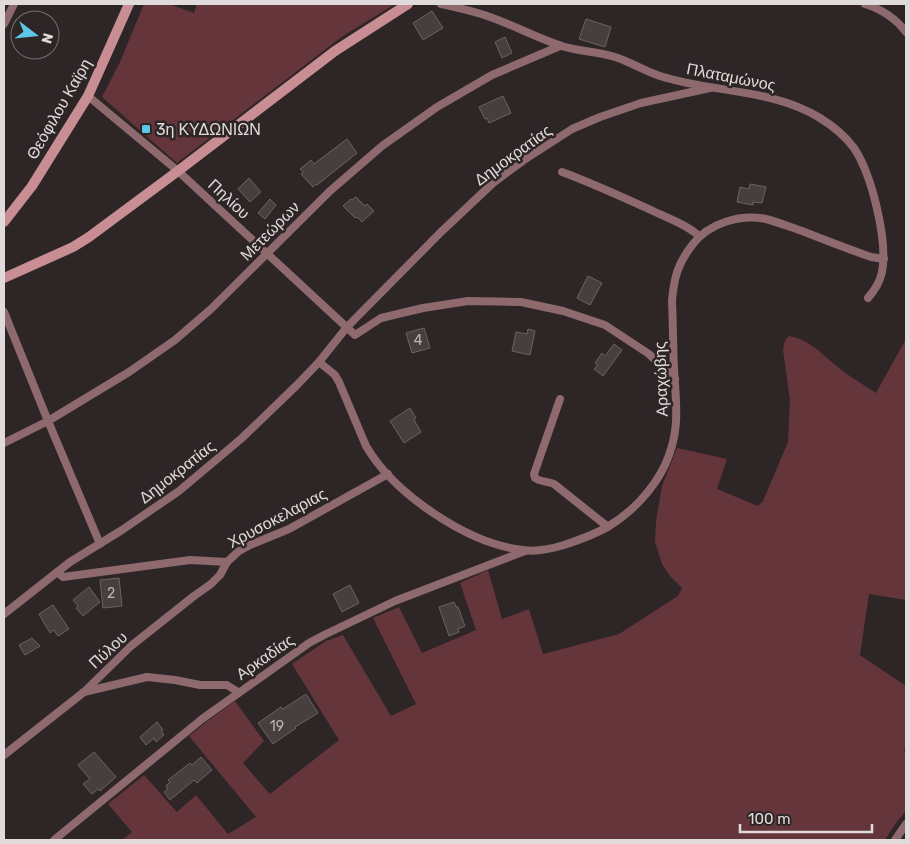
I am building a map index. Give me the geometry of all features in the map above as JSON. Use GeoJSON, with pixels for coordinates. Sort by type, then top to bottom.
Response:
{"type":"FeatureCollection","features":[{"type":"Feature","properties":{"kind":"street"},"geometry":{"type":"LineString","coordinates":[[4,24],[14,4]]}},
{"type":"Feature","properties":{"kind":"street","name":"Θεόφιλου Καϊρη"},"geometry":{"type":"LineString","coordinates":[[4,222],[32,186],[88,96],[129,4]]}},
{"type":"Feature","properties":{"kind":"street"},"geometry":{"type":"LineString","coordinates":[[4,278],[81,242],[178,171],[335,51],[408,4]]}},
{"type":"Feature","properties":{"kind":"street","name":"Πλαταμώνος"},"geometry":{"type":"LineString","coordinates":[[441,4],[482,14],[560,46],[617,57],[659,76],[710,88],[764,96],[788,102],[811,112],[826,122],[839,132],[858,155],[867,176],[882,232],[884,259],[880,281],[868,298]]}},
{"type":"Feature","properties":{"kind":"street"},"geometry":{"type":"LineString","coordinates":[[865,4],[888,15],[900,24],[906,32]]}},
{"type":"Feature","properties":{"kind":"street","name":"Μετεώρων"},"geometry":{"type":"LineString","coordinates":[[4,443],[48,421],[129,372],[175,340],[211,309],[330,190],[382,146],[430,112],[492,75],[560,46]]}},
{"type":"Feature","properties":{"kind":"street","name":"Δημοκρατίας"},"geometry":{"type":"LineString","coordinates":[[4,614],[76,558],[179,491],[242,438],[297,385],[319,362],[347,327],[441,232],[486,189],[524,160],[572,129],[600,117],[649,102],[710,88]]}},
{"type":"Feature","properties":{"kind":"street","name":"Πηλίου"},"geometry":{"type":"LineString","coordinates":[[88,96],[178,171],[347,327]]}},
{"type":"Feature","properties":{"kind":"street"},"geometry":{"type":"LineString","coordinates":[[562,172],[590,182],[678,222],[699,236]]}},
{"type":"Feature","properties":{"kind":"street","name":"Αραχώβης"},"geometry":{"type":"LineString","coordinates":[[319,362],[335,375],[340,382],[366,446],[376,462],[422,506],[478,537],[513,549],[525,551],[560,546],[608,527],[642,498],[658,478],[665,464],[677,424],[672,301],[674,285],[676,274],[684,256],[699,236],[712,227],[726,222],[740,219],[764,219],[784,224],[871,257],[884,259]]}},
{"type":"Feature","properties":{"kind":"street"},"geometry":{"type":"LineString","coordinates":[[347,327],[355,335],[381,318],[423,308],[468,301],[521,302],[564,311],[605,325],[649,354],[675,379]]}},
{"type":"Feature","properties":{"kind":"street"},"geometry":{"type":"LineString","coordinates":[[4,312],[100,544]]}},
{"type":"Feature","properties":{"kind":"street"},"geometry":{"type":"LineString","coordinates":[[560,399],[534,474],[535,478],[554,484],[608,527]]}},
{"type":"Feature","properties":{"kind":"street","name":"Χρυσοκελαριας"},"geometry":{"type":"LineString","coordinates":[[57,572],[63,577],[190,560],[227,562],[238,551],[289,529],[388,474]]}},
{"type":"Feature","properties":{"kind":"street","name":"Αρκαδίας"},"geometry":{"type":"LineString","coordinates":[[54,840],[202,719],[292,654],[324,635],[395,601],[525,551]]}},
{"type":"Feature","properties":{"kind":"street","name":"Πύλου"},"geometry":{"type":"LineString","coordinates":[[4,755],[84,692],[131,646],[216,579],[227,562]]}},
{"type":"Feature","properties":{"kind":"street"},"geometry":{"type":"LineString","coordinates":[[84,692],[147,677],[200,685],[227,685],[238,692]]}},
{"type":"Feature","properties":{"kind":"street"},"geometry":{"type":"LineString","coordinates":[[895,840],[906,824]]}},
{"type":"Feature","properties":{"kind":"shaded area"},"geometry":{"type":"Polygon","coordinates":[[[144,4],[169,4],[194,13],[197,4],[395,4],[343,36],[177,163],[102,97],[120,62],[144,4]]]}},
{"type":"Feature","properties":{"kind":"shaded area"},"geometry":{"type":"Polygon","coordinates":[[[789,336],[812,345],[844,372],[876,393],[906,339],[906,600],[869,594],[860,655],[906,686],[906,747],[904,751],[906,753],[906,811],[885,840],[122,840],[132,832],[108,804],[144,775],[177,812],[196,795],[228,834],[256,817],[189,736],[235,701],[264,741],[243,763],[270,794],[339,740],[292,664],[326,641],[343,635],[391,716],[416,704],[373,618],[399,607],[422,653],[476,630],[460,583],[488,570],[502,619],[529,609],[543,654],[619,634],[678,596],[682,588],[670,576],[662,564],[655,542],[656,521],[662,486],[677,448],[727,459],[717,489],[758,506],[763,501],[788,442],[790,400],[783,350],[785,341],[789,336]]]}},
{"type":"Feature","properties":{"kind":"building"},"geometry":{"type":"Polygon","coordinates":[[[432,11],[443,28],[423,40],[413,23],[432,11]]]}},
{"type":"Feature","properties":{"kind":"building"},"geometry":{"type":"Polygon","coordinates":[[[586,19],[611,27],[605,47],[579,39],[586,19]]]}},
{"type":"Feature","properties":{"kind":"building"},"geometry":{"type":"Polygon","coordinates":[[[505,37],[512,53],[502,58],[495,42],[505,37]]]}},
{"type":"Feature","properties":{"kind":"building"},"geometry":{"type":"Polygon","coordinates":[[[503,96],[511,113],[489,123],[479,107],[503,96]]]}},
{"type":"Feature","properties":{"kind":"building"},"geometry":{"type":"Polygon","coordinates":[[[347,139],[357,153],[313,187],[301,174],[303,172],[300,169],[311,160],[314,164],[347,139]]]}},
{"type":"Feature","properties":{"kind":"building"},"geometry":{"type":"Polygon","coordinates":[[[249,178],[261,192],[250,202],[238,189],[249,178]]]}},
{"type":"Feature","properties":{"kind":"building"},"geometry":{"type":"Polygon","coordinates":[[[750,184],[766,187],[762,203],[753,202],[753,205],[737,202],[740,187],[749,189],[750,184]]]}},
{"type":"Feature","properties":{"kind":"building"},"geometry":{"type":"Polygon","coordinates":[[[356,197],[365,206],[367,204],[374,211],[362,222],[343,206],[356,197]]]}},
{"type":"Feature","properties":{"kind":"building"},"geometry":{"type":"Polygon","coordinates":[[[270,199],[276,205],[265,219],[258,213],[270,199]]]}},
{"type":"Feature","properties":{"kind":"building"},"geometry":{"type":"Polygon","coordinates":[[[588,276],[602,283],[590,305],[577,298],[588,276]]]}},
{"type":"Feature","properties":{"kind":"building"},"geometry":{"type":"Polygon","coordinates":[[[424,328],[430,348],[412,353],[406,333],[424,328]]]}},
{"type":"Feature","properties":{"kind":"building"},"geometry":{"type":"Polygon","coordinates":[[[528,329],[535,331],[530,355],[512,351],[516,332],[527,334],[528,329]]]}},
{"type":"Feature","properties":{"kind":"building"},"geometry":{"type":"Polygon","coordinates":[[[614,344],[622,350],[603,376],[594,369],[598,365],[595,363],[602,353],[605,356],[614,344]]]}},
{"type":"Feature","properties":{"kind":"building"},"geometry":{"type":"Polygon","coordinates":[[[410,408],[421,432],[404,443],[390,421],[410,408]]]}},
{"type":"Feature","properties":{"kind":"building"},"geometry":{"type":"Polygon","coordinates":[[[119,578],[122,606],[103,608],[100,580],[119,578]]]}},
{"type":"Feature","properties":{"kind":"building"},"geometry":{"type":"Polygon","coordinates":[[[350,585],[359,603],[342,612],[333,594],[350,585]]]}},
{"type":"Feature","properties":{"kind":"building"},"geometry":{"type":"Polygon","coordinates":[[[89,587],[100,602],[83,616],[76,608],[78,606],[73,600],[89,587]]]}},
{"type":"Feature","properties":{"kind":"building"},"geometry":{"type":"Polygon","coordinates":[[[454,602],[456,607],[458,607],[465,626],[458,629],[459,632],[449,636],[439,607],[454,602]]]}},
{"type":"Feature","properties":{"kind":"building"},"geometry":{"type":"Polygon","coordinates":[[[53,605],[69,629],[58,636],[54,630],[50,633],[39,614],[53,605]]]}},
{"type":"Feature","properties":{"kind":"building"},"geometry":{"type":"Polygon","coordinates":[[[32,638],[40,646],[25,655],[19,645],[32,638]]]}},
{"type":"Feature","properties":{"kind":"building"},"geometry":{"type":"Polygon","coordinates":[[[306,694],[318,713],[295,727],[273,744],[258,723],[281,707],[283,709],[306,694]]]}},
{"type":"Feature","properties":{"kind":"building"},"geometry":{"type":"Polygon","coordinates":[[[157,722],[164,735],[156,742],[154,738],[146,745],[140,737],[157,722]]]}},
{"type":"Feature","properties":{"kind":"building"},"geometry":{"type":"Polygon","coordinates":[[[94,752],[116,777],[100,791],[98,789],[92,794],[83,784],[90,779],[78,765],[94,752]]]}},
{"type":"Feature","properties":{"kind":"building"},"geometry":{"type":"Polygon","coordinates":[[[201,757],[212,770],[197,783],[194,780],[170,800],[164,792],[168,789],[166,786],[170,782],[168,780],[201,757]]]}},
{"type":"Feature","properties":{"kind":"place","name":"3η ΚΥΔΩΝΙΩΝ"},"geometry":{"type":"Point","coordinates":[146,129]}}]}
